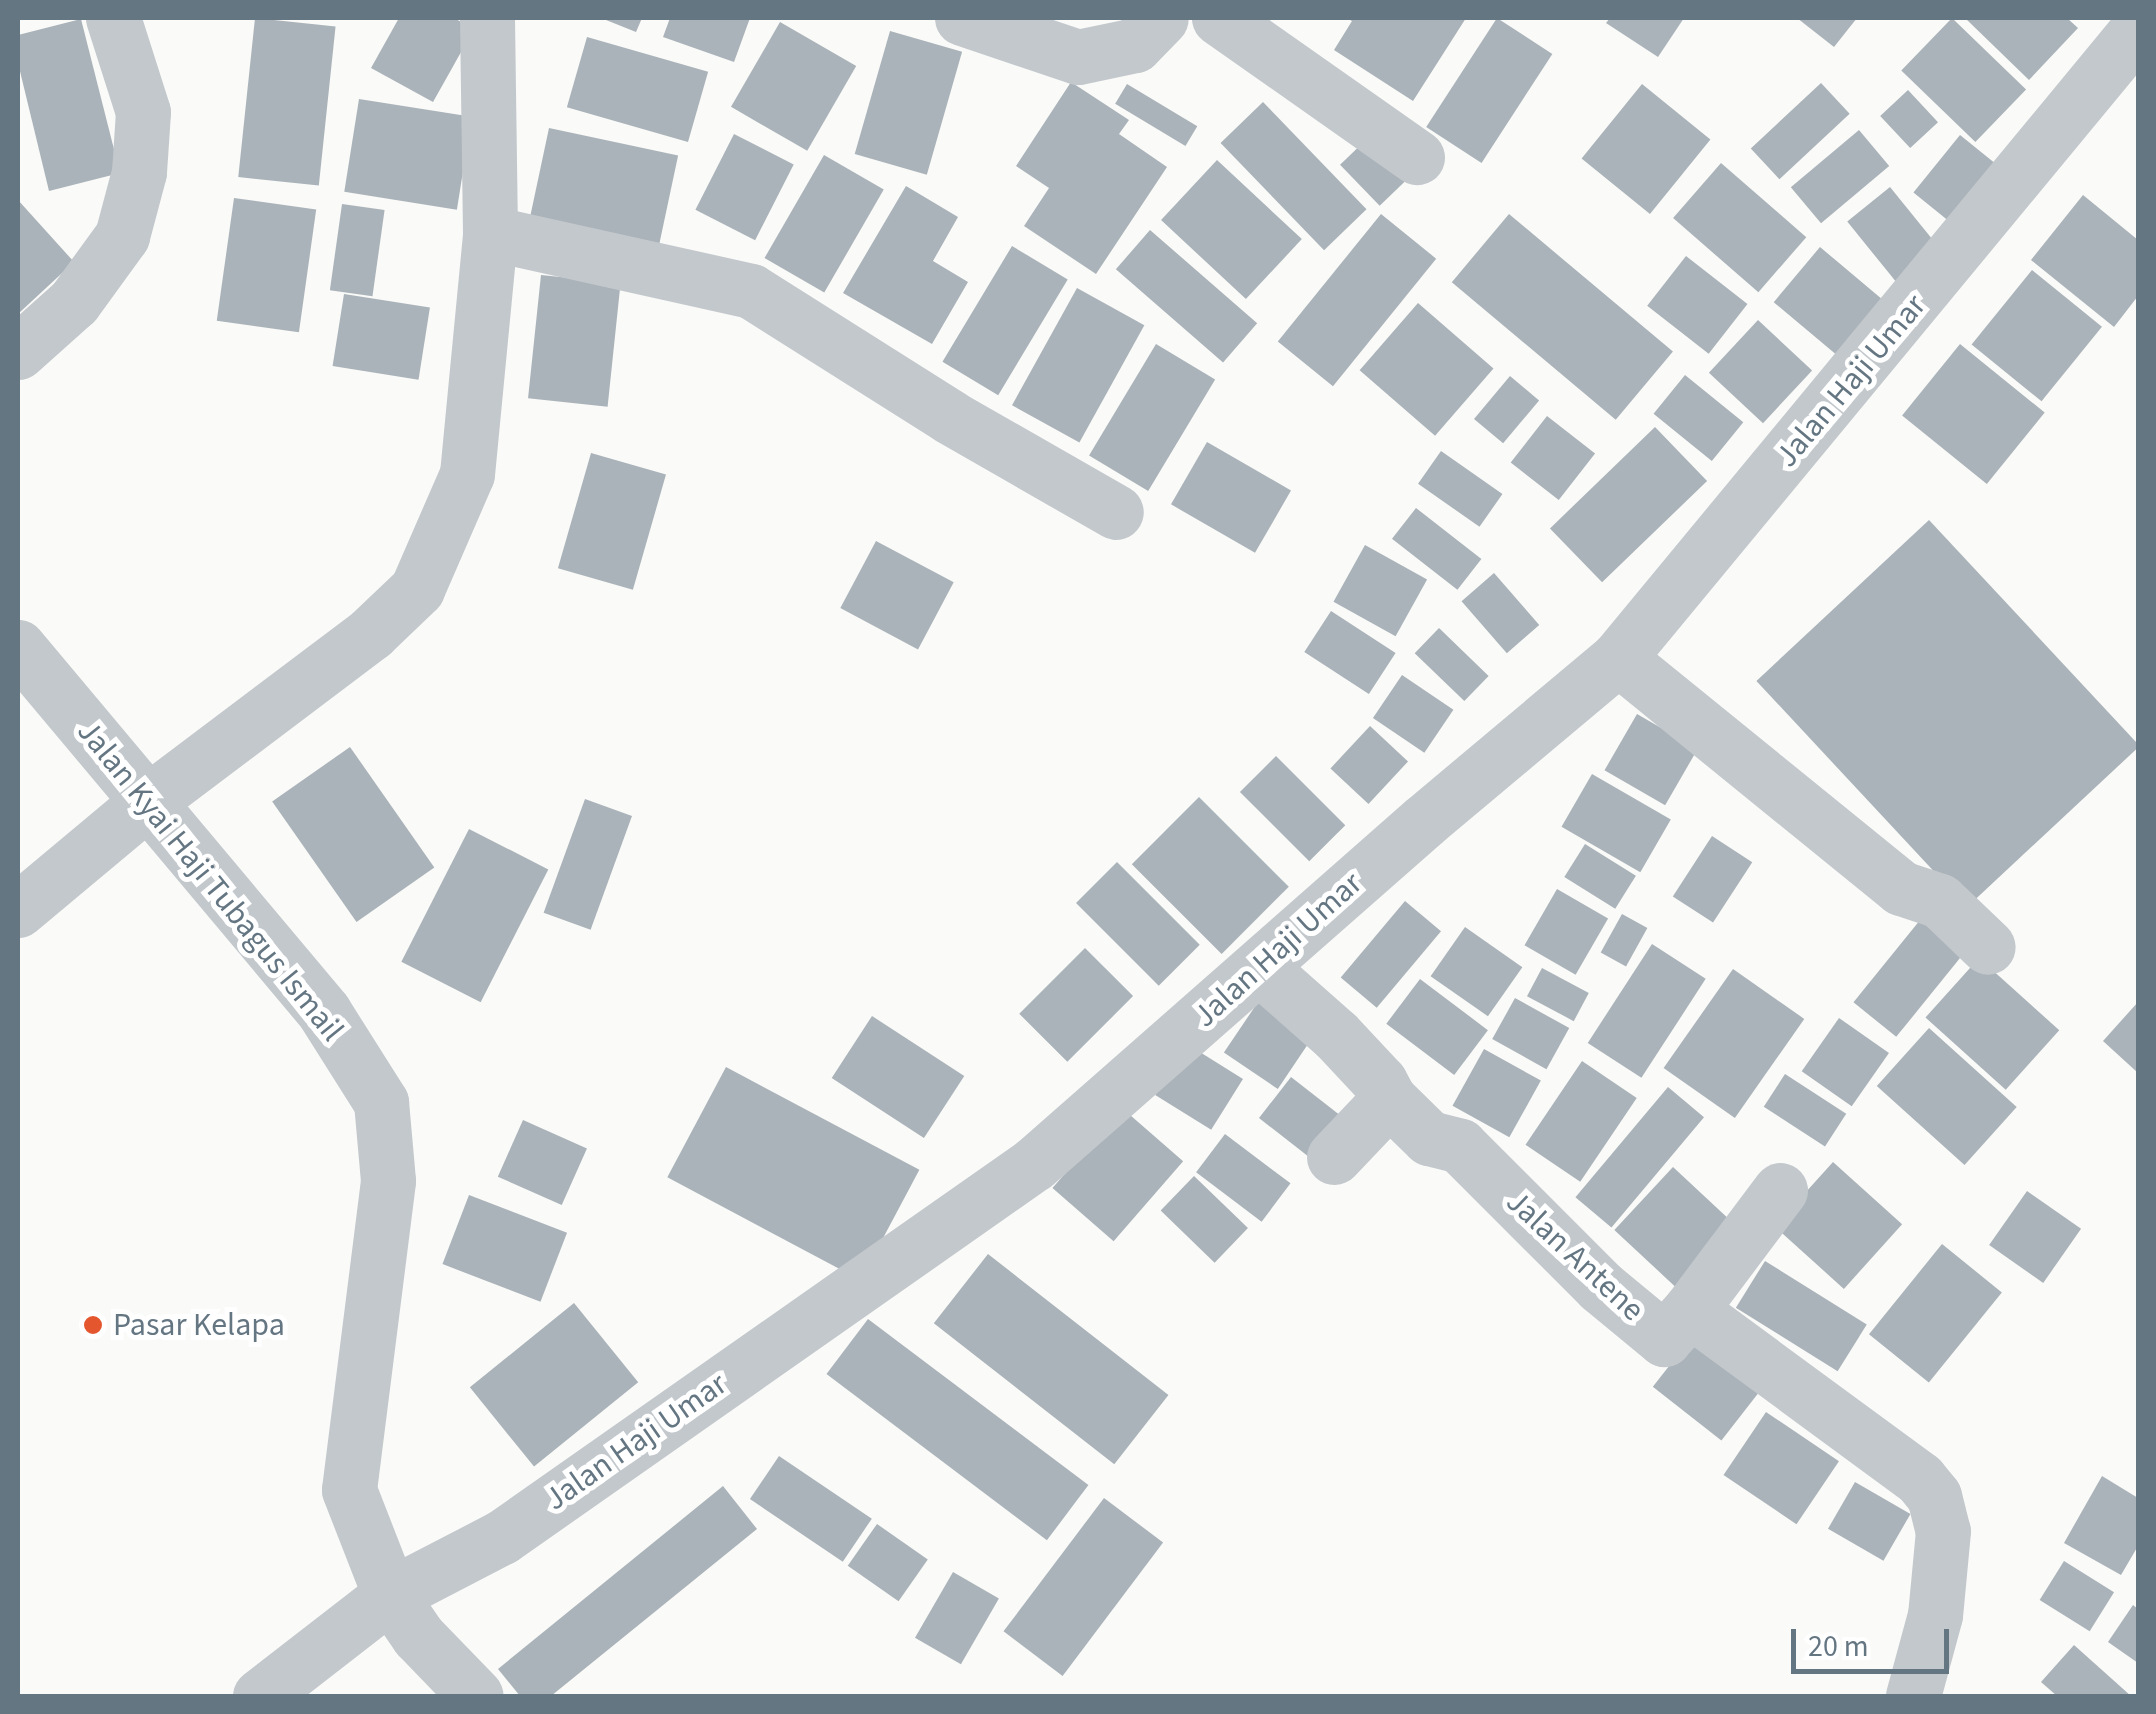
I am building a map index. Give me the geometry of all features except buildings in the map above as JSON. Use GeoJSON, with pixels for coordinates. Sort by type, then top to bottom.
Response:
{"type":"FeatureCollection","features":[{"type":"Feature","properties":{"kind":"street"},"geometry":{"type":"LineString","coordinates":[[18,352],[74,302],[122,236],[139,172],[142,112],[113,18]]}},
{"type":"Feature","properties":{"kind":"street"},"geometry":{"type":"LineString","coordinates":[[18,910],[147,802],[371,633],[418,589],[467,474],[490,233],[488,18]]}},
{"type":"Feature","properties":{"kind":"street"},"geometry":{"type":"LineString","coordinates":[[962,18],[1078,58],[1136,45],[1160,18]]}},
{"type":"Feature","properties":{"kind":"street"},"geometry":{"type":"LineString","coordinates":[[1219,18],[1417,157]]}},
{"type":"Feature","properties":{"kind":"street","name":"Jalan Haji Umar"},"geometry":{"type":"LineString","coordinates":[[260,1696],[390,1596],[502,1536],[1034,1164],[1424,821],[1618,658],[2138,29]]}},
{"type":"Feature","properties":{"kind":"street"},"geometry":{"type":"LineString","coordinates":[[490,233],[751,291],[950,417],[1116,512]]}},
{"type":"Feature","properties":{"kind":"street","name":"Jalan Kyai Haji Tubagus Ismail"},"geometry":{"type":"LineString","coordinates":[[18,646],[324,1012],[381,1102],[388,1181],[349,1490],[390,1596],[418,1636],[476,1696]]}},
{"type":"Feature","properties":{"kind":"street"},"geometry":{"type":"LineString","coordinates":[[1618,658],[1841,834],[1901,888],[1940,901],[1988,948]]}},
{"type":"Feature","properties":{"kind":"street","name":"Jalan Antene"},"geometry":{"type":"LineString","coordinates":[[1260,968],[1336,1035],[1380,1082],[1389,1099],[1429,1138],[1460,1146],[1601,1287],[1664,1339],[1690,1310],[1920,1479],[1934,1496],[1943,1530],[1942,1568],[1935,1615],[1914,1696]]}},
{"type":"Feature","properties":{"kind":"street"},"geometry":{"type":"LineString","coordinates":[[1334,1157],[1389,1099]]}},
{"type":"Feature","properties":{"kind":"street"},"geometry":{"type":"LineString","coordinates":[[1690,1310],[1780,1190]]}},
{"type":"Feature","properties":{"kind":"place","name":"Pasar Kelapa"},"geometry":{"type":"Point","coordinates":[93,1325]}}]}
